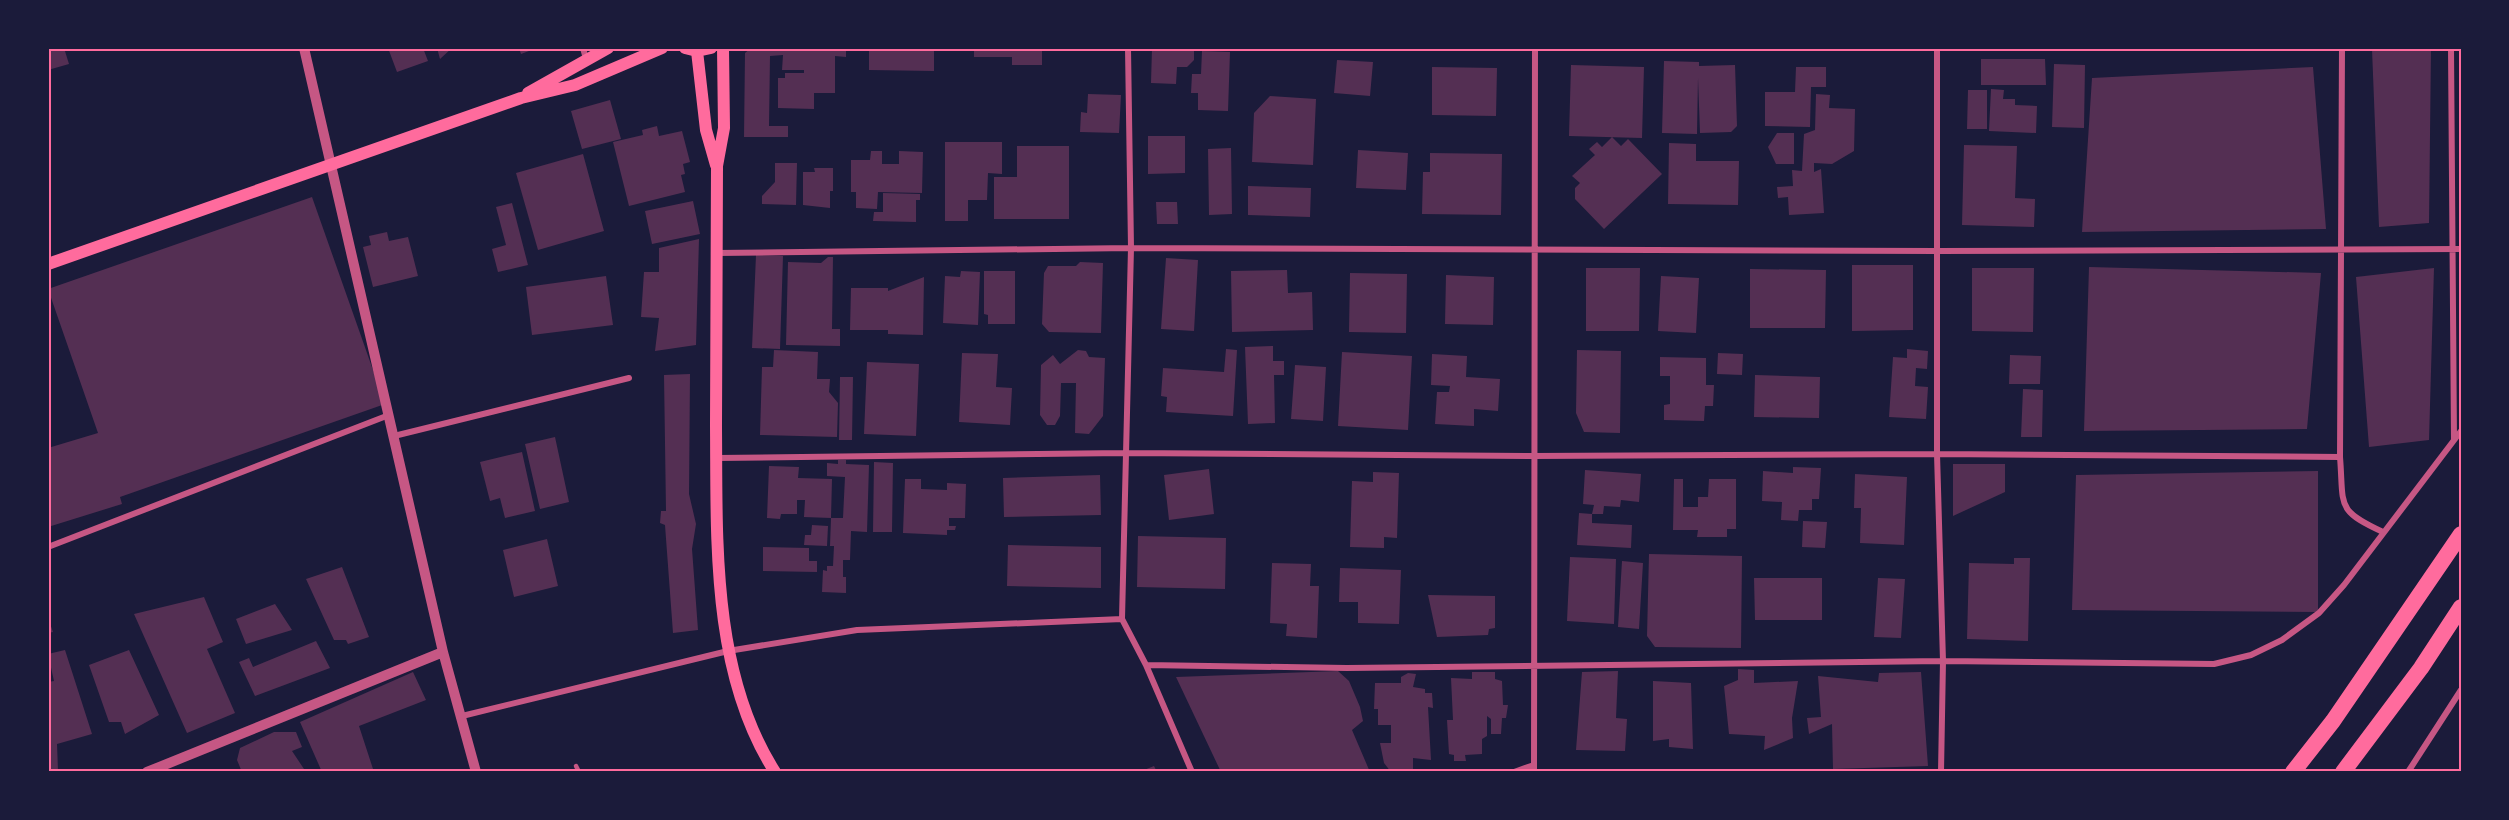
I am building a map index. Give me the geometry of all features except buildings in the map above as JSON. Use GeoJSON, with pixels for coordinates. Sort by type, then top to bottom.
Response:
{"type":"FeatureCollection","features":[{"type":"Feature","properties":{"kind":"highway"},"geometry":{"type":"LineString","coordinates":[[2293,772],[2333,721],[2461,534]]}},
{"type":"Feature","properties":{"kind":"highway"},"geometry":{"type":"LineString","coordinates":[[2343,772],[2421,668],[2461,607]]}},
{"type":"Feature","properties":{"kind":"main road"},"geometry":{"type":"LineString","coordinates":[[521,98],[585,54],[608,48]]}},
{"type":"Feature","properties":{"kind":"main road"},"geometry":{"type":"LineString","coordinates":[[48,264],[521,98],[557,91],[662,48]]}},
{"type":"Feature","properties":{"kind":"main road"},"geometry":{"type":"LineString","coordinates":[[711,48],[691,49],[706,130],[717,166]]}},
{"type":"Feature","properties":{"kind":"main road"},"geometry":{"type":"LineString","coordinates":[[723,48],[724,128],[717,166],[716,254],[720,564],[728,651],[742,705],[762,751],[775,772]]}},
{"type":"Feature","properties":{"kind":"street"},"geometry":{"type":"LineString","coordinates":[[304,48],[443,652],[476,772]]}},
{"type":"Feature","properties":{"kind":"street"},"geometry":{"type":"LineString","coordinates":[[1128,48],[1131,248],[1122,620],[1146,665],[1192,772]]}},
{"type":"Feature","properties":{"kind":"street"},"geometry":{"type":"LineString","coordinates":[[1514,772],[1534,768],[1532,456],[1534,48]]}},
{"type":"Feature","properties":{"kind":"street"},"geometry":{"type":"LineString","coordinates":[[1937,48],[1937,454],[1943,661],[1941,772]]}},
{"type":"Feature","properties":{"kind":"street"},"geometry":{"type":"LineString","coordinates":[[2342,48],[2340,457],[2343,501],[2347,512],[2357,520],[2383,532]]}},
{"type":"Feature","properties":{"kind":"street"},"geometry":{"type":"LineString","coordinates":[[2451,48],[2454,440]]}},
{"type":"Feature","properties":{"kind":"street"},"geometry":{"type":"LineString","coordinates":[[716,254],[1131,248],[1937,251],[2461,249]]}},
{"type":"Feature","properties":{"kind":"street"},"geometry":{"type":"LineString","coordinates":[[394,436],[629,378]]}},
{"type":"Feature","properties":{"kind":"street"},"geometry":{"type":"LineString","coordinates":[[48,547],[389,415]]}},
{"type":"Feature","properties":{"kind":"street"},"geometry":{"type":"LineString","coordinates":[[1146,665],[1347,668],[1943,661],[2214,664],[2251,655],[2282,640],[2319,614],[2344,585],[2461,431]]}},
{"type":"Feature","properties":{"kind":"street"},"geometry":{"type":"LineString","coordinates":[[717,458],[1125,453],[2340,457]]}},
{"type":"Feature","properties":{"kind":"street"},"geometry":{"type":"LineString","coordinates":[[462,716],[728,651],[857,630],[1122,620]]}},
{"type":"Feature","properties":{"kind":"street"},"geometry":{"type":"LineString","coordinates":[[147,772],[443,652]]}},
{"type":"Feature","properties":{"kind":"street"},"geometry":{"type":"LineString","coordinates":[[2408,772],[2461,690]]}},
{"type":"Feature","properties":{"kind":"lane"},"geometry":{"type":"LineString","coordinates":[[576,766],[579,772]]}}]}
